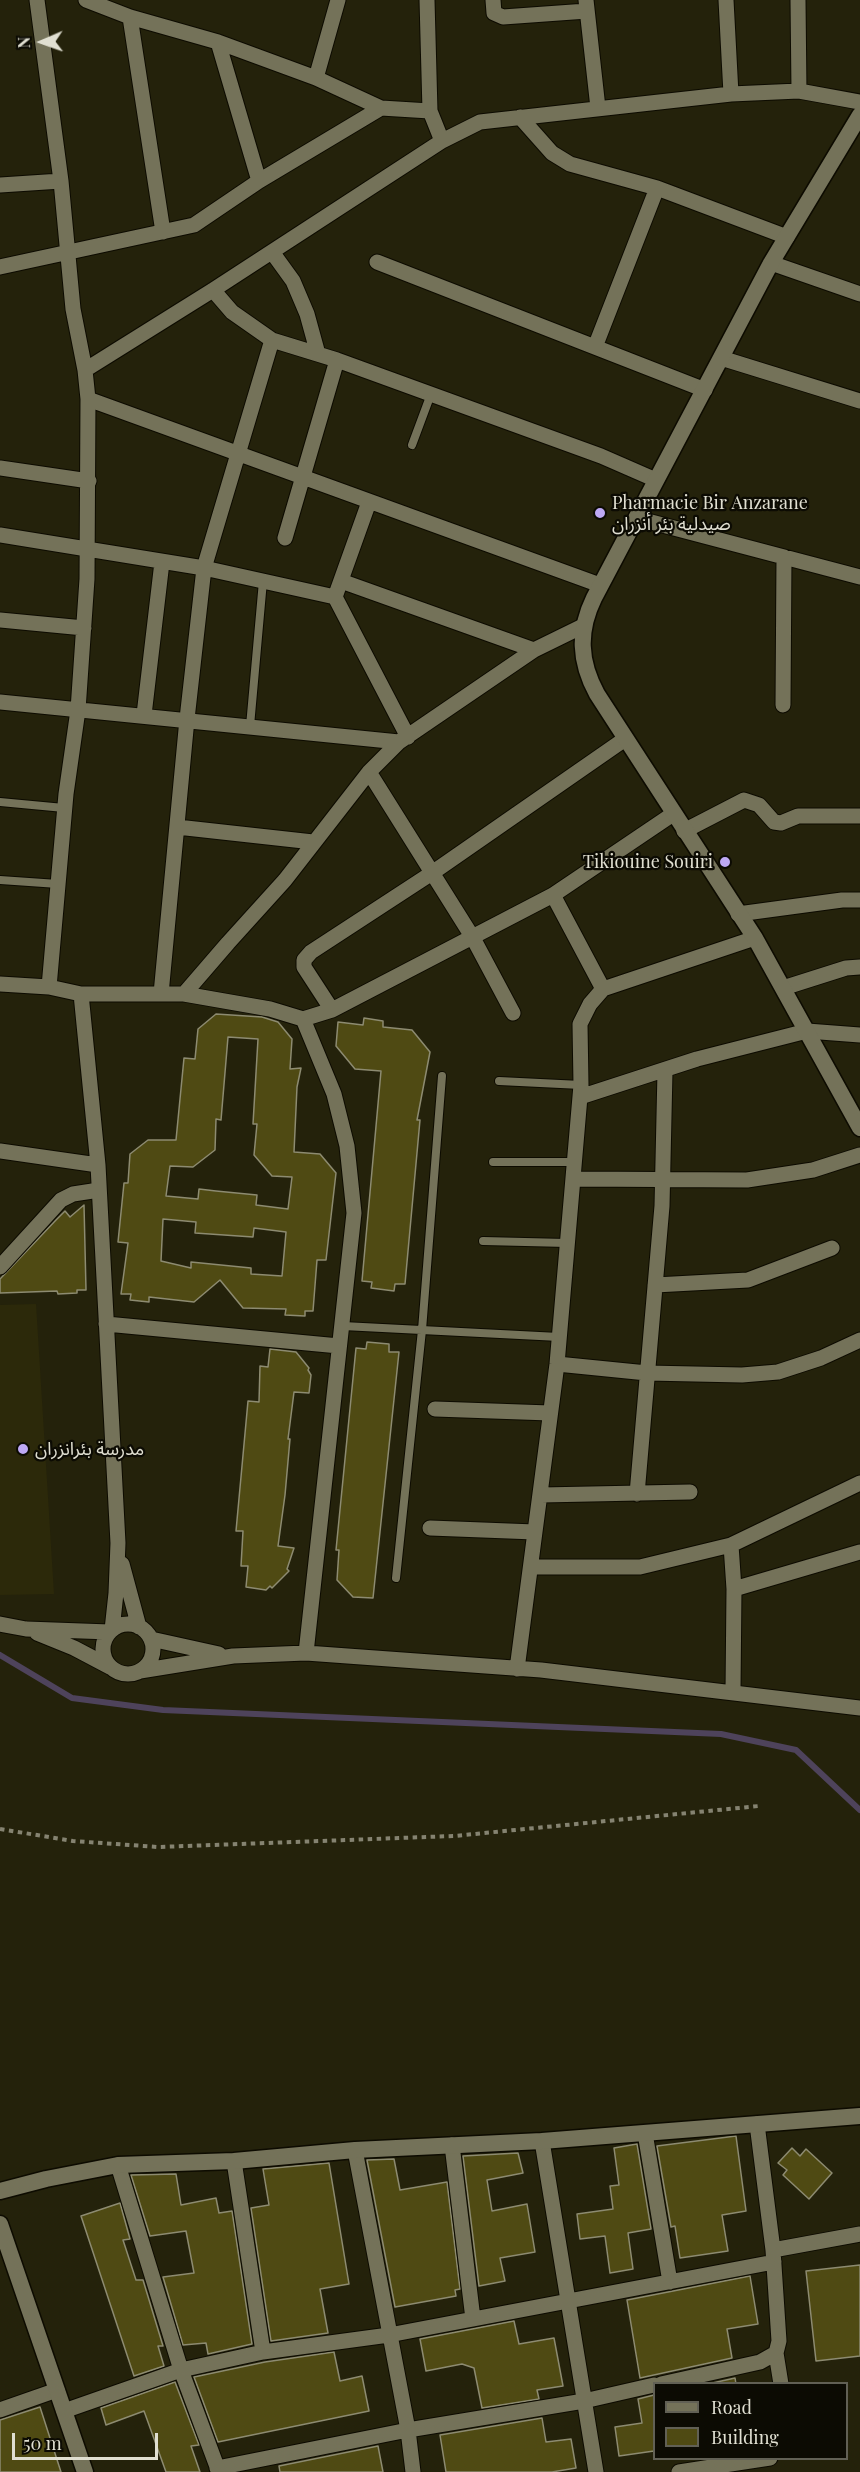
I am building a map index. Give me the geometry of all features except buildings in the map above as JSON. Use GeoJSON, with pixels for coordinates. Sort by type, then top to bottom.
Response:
{"type":"FeatureCollection","features":[{"type":"Feature","properties":{"kind":"street"},"geometry":{"type":"LineString","coordinates":[[37,0],[61,181],[74,309],[88,399],[89,550],[84,628],[78,710],[64,808],[49,987]]}},
{"type":"Feature","properties":{"kind":"street"},"geometry":{"type":"LineString","coordinates":[[86,0],[130,17],[218,42],[316,78],[381,108],[430,111]]}},
{"type":"Feature","properties":{"kind":"street"},"geometry":{"type":"LineString","coordinates":[[316,78],[338,0]]}},
{"type":"Feature","properties":{"kind":"street"},"geometry":{"type":"LineString","coordinates":[[427,0],[430,111],[442,141]]}},
{"type":"Feature","properties":{"kind":"street"},"geometry":{"type":"LineString","coordinates":[[494,0],[494,13],[502,17],[586,6],[598,108]]}},
{"type":"Feature","properties":{"kind":"street"},"geometry":{"type":"LineString","coordinates":[[726,0],[731,94]]}},
{"type":"Feature","properties":{"kind":"street"},"geometry":{"type":"LineString","coordinates":[[798,0],[799,91]]}},
{"type":"Feature","properties":{"kind":"street"},"geometry":{"type":"LineString","coordinates":[[130,17],[163,232]]}},
{"type":"Feature","properties":{"kind":"street"},"geometry":{"type":"LineString","coordinates":[[218,42],[259,181]]}},
{"type":"Feature","properties":{"kind":"street"},"geometry":{"type":"LineString","coordinates":[[85,370],[442,141],[480,122],[731,94],[799,91],[860,102]]}},
{"type":"Feature","properties":{"kind":"street"},"geometry":{"type":"LineString","coordinates":[[0,267],[194,225],[259,181],[381,108]]}},
{"type":"Feature","properties":{"kind":"street"},"geometry":{"type":"LineString","coordinates":[[858,1123],[755,938],[673,814],[588,678],[582,652],[583,626],[600,585],[771,263],[860,115]]}},
{"type":"Feature","properties":{"kind":"street"},"geometry":{"type":"LineString","coordinates":[[520,117],[552,153],[570,164],[657,188],[787,237]]}},
{"type":"Feature","properties":{"kind":"street"},"geometry":{"type":"LineString","coordinates":[[0,184],[61,181]]}},
{"type":"Feature","properties":{"kind":"street"},"geometry":{"type":"LineString","coordinates":[[595,347],[657,188]]}},
{"type":"Feature","properties":{"kind":"street"},"geometry":{"type":"LineString","coordinates":[[272,252],[293,281],[318,354]]}},
{"type":"Feature","properties":{"kind":"street"},"geometry":{"type":"LineString","coordinates":[[377,262],[705,390]]}},
{"type":"Feature","properties":{"kind":"street"},"geometry":{"type":"LineString","coordinates":[[771,263],[860,294]]}},
{"type":"Feature","properties":{"kind":"street"},"geometry":{"type":"LineString","coordinates":[[213,290],[232,312],[272,340],[337,360],[431,394],[601,456],[656,480]]}},
{"type":"Feature","properties":{"kind":"street"},"geometry":{"type":"LineString","coordinates":[[161,994],[204,568],[240,454],[272,340]]}},
{"type":"Feature","properties":{"kind":"street"},"geometry":{"type":"LineString","coordinates":[[721,358],[860,401]]}},
{"type":"Feature","properties":{"kind":"street"},"geometry":{"type":"LineString","coordinates":[[285,538],[337,360]]}},
{"type":"Feature","properties":{"kind":"street"},"geometry":{"type":"LineString","coordinates":[[88,399],[600,585]]}},
{"type":"Feature","properties":{"kind":"street"},"geometry":{"type":"LineString","coordinates":[[0,468],[88,481]]}},
{"type":"Feature","properties":{"kind":"street"},"geometry":{"type":"LineString","coordinates":[[369,502],[335,597],[404,740]]}},
{"type":"Feature","properties":{"kind":"street"},"geometry":{"type":"LineString","coordinates":[[636,518],[860,576]]}},
{"type":"Feature","properties":{"kind":"street"},"geometry":{"type":"LineString","coordinates":[[0,535],[204,568],[335,597]]}},
{"type":"Feature","properties":{"kind":"street"},"geometry":{"type":"LineString","coordinates":[[783,705],[784,556]]}},
{"type":"Feature","properties":{"kind":"street"},"geometry":{"type":"LineString","coordinates":[[144,715],[162,562]]}},
{"type":"Feature","properties":{"kind":"street"},"geometry":{"type":"LineString","coordinates":[[341,581],[534,650]]}},
{"type":"Feature","properties":{"kind":"street"},"geometry":{"type":"LineString","coordinates":[[0,620],[84,628]]}},
{"type":"Feature","properties":{"kind":"street"},"geometry":{"type":"LineString","coordinates":[[184,994],[285,880],[369,772],[404,740],[534,650],[583,626]]}},
{"type":"Feature","properties":{"kind":"street"},"geometry":{"type":"LineString","coordinates":[[0,702],[404,740]]}},
{"type":"Feature","properties":{"kind":"street"},"geometry":{"type":"LineString","coordinates":[[332,1010],[304,966],[304,960],[311,952],[432,873],[625,739]]}},
{"type":"Feature","properties":{"kind":"street"},"geometry":{"type":"LineString","coordinates":[[369,772],[473,938],[513,1013]]}},
{"type":"Feature","properties":{"kind":"street"},"geometry":{"type":"LineString","coordinates":[[684,831],[744,800],[759,806],[774,822],[781,823],[798,816],[860,816]]}},
{"type":"Feature","properties":{"kind":"street"},"geometry":{"type":"LineString","coordinates":[[0,984],[49,987],[81,994],[184,994],[270,1009],[303,1018],[332,1010],[553,896],[673,814]]}},
{"type":"Feature","properties":{"kind":"street"},"geometry":{"type":"LineString","coordinates":[[177,827],[313,842]]}},
{"type":"Feature","properties":{"kind":"street"},"geometry":{"type":"LineString","coordinates":[[553,896],[603,989]]}},
{"type":"Feature","properties":{"kind":"street"},"geometry":{"type":"LineString","coordinates":[[738,914],[842,900],[860,900]]}},
{"type":"Feature","properties":{"kind":"street"},"geometry":{"type":"LineString","coordinates":[[517,1669],[557,1364],[581,1091],[580,1024],[590,1004],[603,989],[755,938]]}},
{"type":"Feature","properties":{"kind":"street"},"geometry":{"type":"LineString","coordinates":[[783,988],[846,968],[860,967]]}},
{"type":"Feature","properties":{"kind":"street"},"geometry":{"type":"LineString","coordinates":[[81,994],[98,1165],[118,1543],[116,1593],[111,1631],[103,1650],[110,1666]]}},
{"type":"Feature","properties":{"kind":"street"},"geometry":{"type":"LineString","coordinates":[[303,1018],[334,1094],[347,1146],[354,1213],[306,1653]]}},
{"type":"Feature","properties":{"kind":"street"},"geometry":{"type":"LineString","coordinates":[[581,1091],[664,1071],[697,1059],[807,1031],[860,1035]]}},
{"type":"Feature","properties":{"kind":"street"},"geometry":{"type":"LineString","coordinates":[[637,1494],[663,1180],[664,1071]]}},
{"type":"Feature","properties":{"kind":"street"},"geometry":{"type":"LineString","coordinates":[[0,1151],[98,1165]]}},
{"type":"Feature","properties":{"kind":"street"},"geometry":{"type":"LineString","coordinates":[[573,1179],[747,1180],[813,1170],[860,1155]]}},
{"type":"Feature","properties":{"kind":"street"},"geometry":{"type":"LineString","coordinates":[[0,1267],[61,1200],[73,1194],[99,1190]]}},
{"type":"Feature","properties":{"kind":"street"},"geometry":{"type":"LineString","coordinates":[[655,1285],[748,1280],[832,1248]]}},
{"type":"Feature","properties":{"kind":"street"},"geometry":{"type":"LineString","coordinates":[[106,1324],[339,1346]]}},
{"type":"Feature","properties":{"kind":"street"},"geometry":{"type":"LineString","coordinates":[[557,1364],[647,1373],[742,1375],[778,1372],[821,1358],[860,1340]]}},
{"type":"Feature","properties":{"kind":"street"},"geometry":{"type":"LineString","coordinates":[[435,1409],[550,1413]]}},
{"type":"Feature","properties":{"kind":"street"},"geometry":{"type":"LineString","coordinates":[[531,1567],[640,1567],[731,1545],[860,1483]]}},
{"type":"Feature","properties":{"kind":"street"},"geometry":{"type":"LineString","coordinates":[[541,1495],[690,1492]]}},
{"type":"Feature","properties":{"kind":"street"},"geometry":{"type":"LineString","coordinates":[[430,1528],[536,1532]]}},
{"type":"Feature","properties":{"kind":"street"},"geometry":{"type":"LineString","coordinates":[[118,1543],[123,1572],[139,1627]]}},
{"type":"Feature","properties":{"kind":"street"},"geometry":{"type":"LineString","coordinates":[[731,1545],[734,1589],[733,1692]]}},
{"type":"Feature","properties":{"kind":"street"},"geometry":{"type":"LineString","coordinates":[[734,1589],[860,1552]]}},
{"type":"Feature","properties":{"kind":"street"},"geometry":{"type":"LineString","coordinates":[[0,1624],[26,1629],[111,1631],[130,1624],[139,1627],[151,1639],[153,1648],[152,1657],[140,1671]]}},
{"type":"Feature","properties":{"kind":"street"},"geometry":{"type":"LineString","coordinates":[[26,1629],[74,1648],[124,1674],[233,1656],[306,1653],[517,1669],[860,1708]]}},
{"type":"Feature","properties":{"kind":"street"},"geometry":{"type":"LineString","coordinates":[[151,1639],[233,1656]]}},
{"type":"Feature","properties":{"kind":"street"},"geometry":{"type":"LineString","coordinates":[[0,2191],[46,2179],[118,2165],[234,2161],[356,2150],[542,2141],[860,2116]]}},
{"type":"Feature","properties":{"kind":"street"},"geometry":{"type":"LineString","coordinates":[[757,2124],[773,2256],[779,2341],[776,2353],[781,2382]]}},
{"type":"Feature","properties":{"kind":"street"},"geometry":{"type":"LineString","coordinates":[[645,2133],[670,2282]]}},
{"type":"Feature","properties":{"kind":"street"},"geometry":{"type":"LineString","coordinates":[[542,2141],[596,2472]]}},
{"type":"Feature","properties":{"kind":"street"},"geometry":{"type":"LineString","coordinates":[[452,2145],[473,2319]]}},
{"type":"Feature","properties":{"kind":"street"},"geometry":{"type":"LineString","coordinates":[[356,2150],[408,2430],[413,2472]]}},
{"type":"Feature","properties":{"kind":"street"},"geometry":{"type":"LineString","coordinates":[[234,2161],[263,2352]]}},
{"type":"Feature","properties":{"kind":"street"},"geometry":{"type":"LineString","coordinates":[[118,2165],[181,2370],[218,2470],[408,2430],[584,2401],[653,2385]]}},
{"type":"Feature","properties":{"kind":"street"},"geometry":{"type":"LineString","coordinates":[[0,2224],[85,2472]]}},
{"type":"Feature","properties":{"kind":"street"},"geometry":{"type":"LineString","coordinates":[[64,2411],[181,2370],[263,2352],[389,2335],[670,2282],[860,2234]]}},
{"type":"Feature","properties":{"kind":"street"},"geometry":{"type":"LineString","coordinates":[[671,2382],[760,2362],[776,2353]]}},
{"type":"Feature","properties":{"kind":"street"},"geometry":{"type":"LineString","coordinates":[[0,2410],[57,2390]]}},
{"type":"Feature","properties":{"kind":"street"},"geometry":{"type":"LineString","coordinates":[[679,2472],[757,2460]]}},
{"type":"Feature","properties":{"kind":"lane"},"geometry":{"type":"LineString","coordinates":[[412,445],[431,394]]}},
{"type":"Feature","properties":{"kind":"lane"},"geometry":{"type":"LineString","coordinates":[[250,726],[263,581]]}},
{"type":"Feature","properties":{"kind":"lane"},"geometry":{"type":"LineString","coordinates":[[0,802],[64,808]]}},
{"type":"Feature","properties":{"kind":"lane"},"geometry":{"type":"LineString","coordinates":[[0,880],[58,885]]}},
{"type":"Feature","properties":{"kind":"lane"},"geometry":{"type":"LineString","coordinates":[[396,1578],[422,1330],[442,1076]]}},
{"type":"Feature","properties":{"kind":"lane"},"geometry":{"type":"LineString","coordinates":[[499,1081],[581,1091]]}},
{"type":"Feature","properties":{"kind":"lane"},"geometry":{"type":"LineString","coordinates":[[493,1162],[574,1162]]}},
{"type":"Feature","properties":{"kind":"lane"},"geometry":{"type":"LineString","coordinates":[[483,1241],[567,1243]]}},
{"type":"Feature","properties":{"kind":"lane"},"geometry":{"type":"LineString","coordinates":[[343,1326],[559,1337]]}},
{"type":"Feature","properties":{"kind":"path"},"geometry":{"type":"LineString","coordinates":[[0,1829],[74,1841],[158,1847],[454,1836],[759,1806]]}},
{"type":"Feature","properties":{"kind":"shaded area","name":"مدرسة بئرانزران"},"geometry":{"type":"Polygon","coordinates":[[[36,1304],[54,1594],[0,1595],[0,1305],[36,1304]]]}},
{"type":"Feature","properties":{"kind":"waterway"},"geometry":{"type":"LineString","coordinates":[[0,1655],[72,1698],[163,1710],[721,1734],[796,1750],[860,1810]]}},
{"type":"Feature","properties":{"kind":"place","name":"Pharmacie Bir Anzarane صيدلية بئر أنزران"},"geometry":{"type":"Point","coordinates":[600,513]}},
{"type":"Feature","properties":{"kind":"place","name":"Tikiouine Souiri"},"geometry":{"type":"Point","coordinates":[725,862]}},
{"type":"Feature","properties":{"kind":"place","name":"مدرسة بئرانزران"},"geometry":{"type":"Point","coordinates":[23,1449]}}]}
